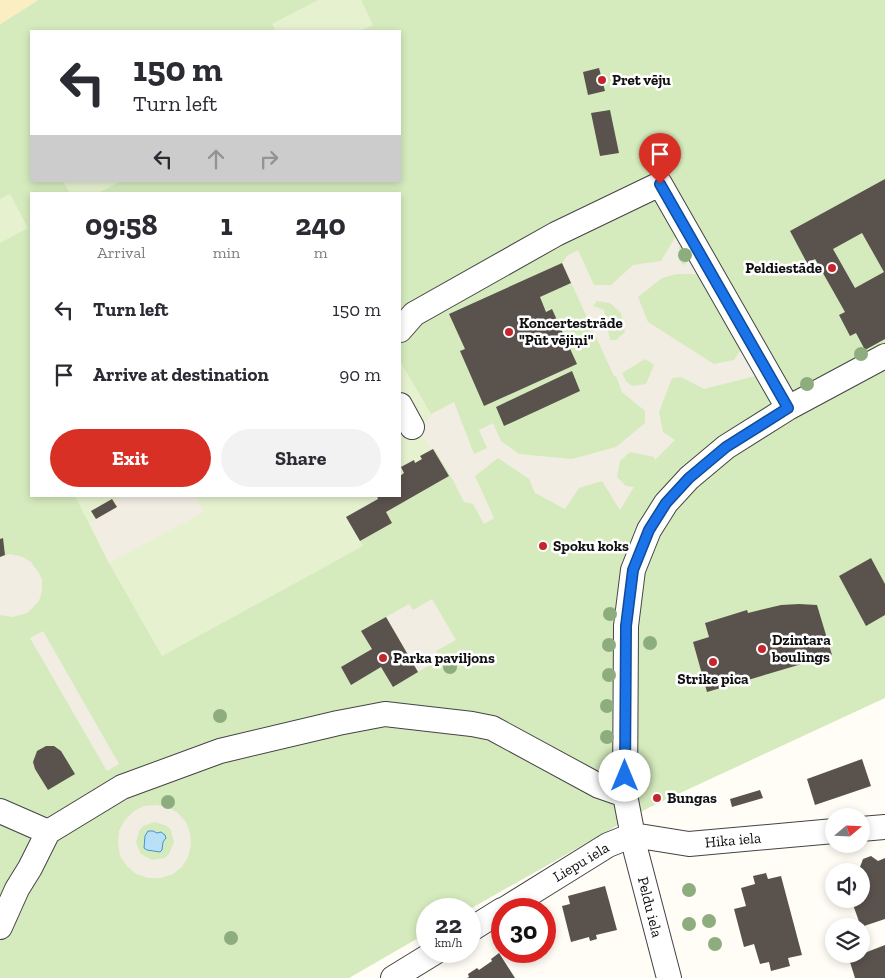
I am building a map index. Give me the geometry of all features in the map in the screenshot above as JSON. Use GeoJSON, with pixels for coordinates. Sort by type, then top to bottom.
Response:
{"type":"FeatureCollection","features":[{"type":"Feature","properties":{"kind":"street"},"geometry":{"type":"LineString","coordinates":[[401,329],[414,314],[422,309],[556,234],[660,184],[788,408]]}},
{"type":"Feature","properties":{"kind":"street","name":"Peldu iela"},"geometry":{"type":"LineString","coordinates":[[669,978],[633,835],[625,794],[626,626],[633,570],[649,530],[666,503],[689,478],[726,447],[788,408],[885,356]]}},
{"type":"Feature","properties":{"kind":"street"},"geometry":{"type":"LineString","coordinates":[[401,407],[412,427]]}},
{"type":"Feature","properties":{"kind":"street"},"geometry":{"type":"LineString","coordinates":[[0,927],[17,889],[48,832],[122,787],[220,751],[338,722],[385,714],[492,728],[599,786],[625,794]]}},
{"type":"Feature","properties":{"kind":"street"},"geometry":{"type":"LineString","coordinates":[[0,811],[48,832]]}},
{"type":"Feature","properties":{"kind":"street"},"geometry":{"type":"LineString","coordinates":[[870,828],[885,827]]}},
{"type":"Feature","properties":{"kind":"street","name":"Hika iela"},"geometry":{"type":"LineString","coordinates":[[633,835],[689,844],[825,833]]}},
{"type":"Feature","properties":{"kind":"street","name":"Liepu iela"},"geometry":{"type":"LineString","coordinates":[[523,898],[608,845],[633,835]]}},
{"type":"Feature","properties":{"kind":"street"},"geometry":{"type":"LineString","coordinates":[[394,978],[417,963]]}},
{"type":"Feature","properties":{"kind":"green space"},"geometry":{"type":"Polygon","coordinates":[[[38,0],[885,0],[885,698],[650,807],[481,903],[481,898],[416,898],[416,939],[349,978],[0,978],[0,24],[38,0]]]}},
{"type":"Feature","properties":{"kind":"green space"},"geometry":{"type":"Polygon","coordinates":[[[318,0],[361,0],[373,25],[362,30],[275,30],[272,24],[318,0]]]}},
{"type":"Feature","properties":{"kind":"green space"},"geometry":{"type":"Polygon","coordinates":[[[64,182],[119,182],[100,192],[69,192],[64,182]]]}},
{"type":"Feature","properties":{"kind":"green space"},"geometry":{"type":"Polygon","coordinates":[[[10,194],[28,228],[0,243],[0,199],[10,194]]]}},
{"type":"Feature","properties":{"kind":"green space"},"geometry":{"type":"Polygon","coordinates":[[[401,363],[431,414],[421,431],[431,450],[433,449],[449,476],[386,512],[392,523],[360,541],[363,546],[162,656],[109,563],[76,497],[401,497],[401,363]]]}},
{"type":"Feature","properties":{"kind":"sand"},"geometry":{"type":"Polygon","coordinates":[[[0,0],[38,0],[0,24],[0,0]]]}},
{"type":"Feature","properties":{"kind":"shaded area"},"geometry":{"type":"Polygon","coordinates":[[[679,231],[685,241],[679,247],[679,260],[683,265],[694,258],[703,274],[677,274],[662,278],[638,297],[648,322],[714,364],[734,360],[743,346],[759,375],[704,389],[681,377],[672,378],[659,412],[663,432],[675,440],[655,460],[654,457],[630,452],[620,461],[617,477],[626,486],[634,487],[620,510],[602,481],[579,488],[565,509],[535,493],[529,479],[498,458],[475,476],[494,518],[484,524],[473,504],[464,502],[434,449],[431,450],[420,431],[431,414],[454,402],[474,454],[487,448],[479,430],[493,423],[501,441],[519,454],[572,459],[616,447],[645,423],[645,411],[622,392],[562,263],[567,256],[578,250],[594,285],[611,285],[633,265],[661,261],[679,231]],[[597,301],[593,306],[604,310],[610,340],[616,340],[625,332],[621,313],[610,303],[597,301]],[[645,359],[622,373],[626,381],[632,386],[646,384],[654,365],[645,359]]]}},
{"type":"Feature","properties":{"kind":"shaded area"},"geometry":{"type":"Polygon","coordinates":[[[121,497],[196,497],[204,512],[109,563],[89,523],[116,508],[113,502],[121,497]]]}},
{"type":"Feature","properties":{"kind":"shaded area"},"geometry":{"type":"Polygon","coordinates":[[[10,554],[23,557],[31,562],[42,580],[42,591],[39,601],[27,613],[13,617],[0,615],[0,557],[10,554]]]}},
{"type":"Feature","properties":{"kind":"shaded area"},"geometry":{"type":"Polygon","coordinates":[[[432,599],[456,640],[436,651],[440,659],[418,672],[386,617],[409,604],[413,610],[432,599]]]}},
{"type":"Feature","properties":{"kind":"shaded area"},"geometry":{"type":"Polygon","coordinates":[[[43,631],[119,764],[107,771],[30,638],[43,631]]]}},
{"type":"Feature","properties":{"kind":"shaded area"},"geometry":{"type":"Polygon","coordinates":[[[144,806],[168,807],[178,813],[186,822],[190,833],[191,845],[188,857],[182,867],[173,874],[161,878],[148,878],[136,874],[120,856],[119,831],[125,820],[134,811],[144,806]],[[155,822],[143,826],[139,831],[136,843],[141,854],[152,860],[165,858],[169,854],[174,842],[171,830],[167,826],[155,822]]]}},
{"type":"Feature","properties":{"kind":"water"},"geometry":{"type":"Polygon","coordinates":[[[148,831],[161,832],[165,835],[166,838],[160,852],[144,848],[145,836],[148,831]]]}},
{"type":"Feature","properties":{"kind":"building"},"geometry":{"type":"Polygon","coordinates":[[[599,68],[605,91],[588,95],[583,72],[599,68]]]}},
{"type":"Feature","properties":{"kind":"building"},"geometry":{"type":"Polygon","coordinates":[[[610,110],[619,153],[600,156],[591,113],[610,110]]]}},
{"type":"Feature","properties":{"kind":"building","name":"Peldiestāde"},"geometry":{"type":"Polygon","coordinates":[[[885,179],[885,339],[865,350],[856,333],[850,336],[839,315],[845,312],[815,259],[807,263],[790,231],[885,179]],[[862,233],[833,249],[855,288],[884,272],[862,233]]]}},
{"type":"Feature","properties":{"kind":"building","name":"Koncertestrāde \"Pūt vējiņi\""},"geometry":{"type":"Polygon","coordinates":[[[562,263],[571,283],[540,297],[546,312],[552,309],[577,364],[484,406],[460,351],[465,349],[449,314],[562,263]]]}},
{"type":"Feature","properties":{"kind":"building"},"geometry":{"type":"Polygon","coordinates":[[[572,371],[580,391],[504,426],[496,407],[572,371]]]}},
{"type":"Feature","properties":{"kind":"building"},"geometry":{"type":"Polygon","coordinates":[[[433,449],[449,476],[386,512],[392,523],[360,541],[346,517],[378,499],[377,497],[401,497],[401,475],[404,473],[401,467],[414,460],[415,463],[422,459],[420,456],[433,449]]]}},
{"type":"Feature","properties":{"kind":"building"},"geometry":{"type":"Polygon","coordinates":[[[112,499],[117,507],[96,519],[91,511],[112,499]]]}},
{"type":"Feature","properties":{"kind":"building"},"geometry":{"type":"Polygon","coordinates":[[[3,538],[5,555],[0,557],[0,539],[3,538]]]}},
{"type":"Feature","properties":{"kind":"building"},"geometry":{"type":"Polygon","coordinates":[[[871,558],[885,584],[885,615],[866,626],[839,576],[871,558]]]}},
{"type":"Feature","properties":{"kind":"building","name":"Dzintara boulings"},"geometry":{"type":"Polygon","coordinates":[[[781,605],[817,605],[832,655],[707,692],[693,642],[709,637],[705,623],[747,610],[748,613],[781,605]]]}},
{"type":"Feature","properties":{"kind":"building","name":"Parka paviljons"},"geometry":{"type":"Polygon","coordinates":[[[386,617],[418,672],[393,687],[381,667],[351,685],[341,667],[372,649],[361,631],[386,617]]]}},
{"type":"Feature","properties":{"kind":"building"},"geometry":{"type":"Polygon","coordinates":[[[46,746],[54,746],[61,751],[75,774],[48,790],[35,769],[33,762],[37,751],[46,746]]]}},
{"type":"Feature","properties":{"kind":"building"},"geometry":{"type":"Polygon","coordinates":[[[862,759],[871,786],[815,805],[807,779],[862,759]]]}},
{"type":"Feature","properties":{"kind":"building"},"geometry":{"type":"Polygon","coordinates":[[[760,790],[763,798],[732,807],[730,799],[760,790]]]}},
{"type":"Feature","properties":{"kind":"building"},"geometry":{"type":"Polygon","coordinates":[[[871,856],[878,861],[885,858],[885,919],[870,924],[870,918],[858,918],[854,908],[870,908],[870,863],[862,863],[863,859],[871,856]]]}},
{"type":"Feature","properties":{"kind":"building"},"geometry":{"type":"Polygon","coordinates":[[[766,873],[768,879],[781,876],[802,955],[788,958],[790,966],[771,971],[769,962],[760,964],[754,944],[744,947],[734,909],[746,906],[741,888],[755,884],[753,876],[766,873]]]}},
{"type":"Feature","properties":{"kind":"building"},"geometry":{"type":"Polygon","coordinates":[[[605,886],[617,930],[596,935],[597,939],[590,941],[589,937],[571,942],[562,906],[570,904],[568,896],[605,886]]]}},
{"type":"Feature","properties":{"kind":"building"},"geometry":{"type":"Polygon","coordinates":[[[885,945],[885,978],[855,978],[850,963],[870,963],[870,951],[885,945]]]}},
{"type":"Feature","properties":{"kind":"building"},"geometry":{"type":"Polygon","coordinates":[[[491,962],[505,963],[515,978],[467,978],[469,977],[468,974],[477,968],[479,970],[491,962]]]}},
{"type":"Feature","properties":{"kind":"place","name":"Pret vēju"},"geometry":{"type":"Point","coordinates":[602,80]}},
{"type":"Feature","properties":{"kind":"place","name":"Peldiestāde"},"geometry":{"type":"Point","coordinates":[832,268]}},
{"type":"Feature","properties":{"kind":"place","name":"Koncertestrāde \"Pūt vējiņi\""},"geometry":{"type":"Point","coordinates":[509,332]}},
{"type":"Feature","properties":{"kind":"place","name":"Spoku koks"},"geometry":{"type":"Point","coordinates":[543,546]}},
{"type":"Feature","properties":{"kind":"place","name":"Dzintara boulings"},"geometry":{"type":"Point","coordinates":[762,649]}},
{"type":"Feature","properties":{"kind":"place","name":"Parka paviljons"},"geometry":{"type":"Point","coordinates":[383,658]}},
{"type":"Feature","properties":{"kind":"place","name":"Strike pica"},"geometry":{"type":"Point","coordinates":[713,662]}},
{"type":"Feature","properties":{"kind":"place","name":"Bungas"},"geometry":{"type":"Point","coordinates":[657,798]}},
{"type":"Feature","properties":{"kind":"route"},"geometry":{"type":"LineString","coordinates":[[625,776],[626,626],[633,570],[649,530],[666,503],[689,478],[726,447],[788,408],[660,184]]}}]}
